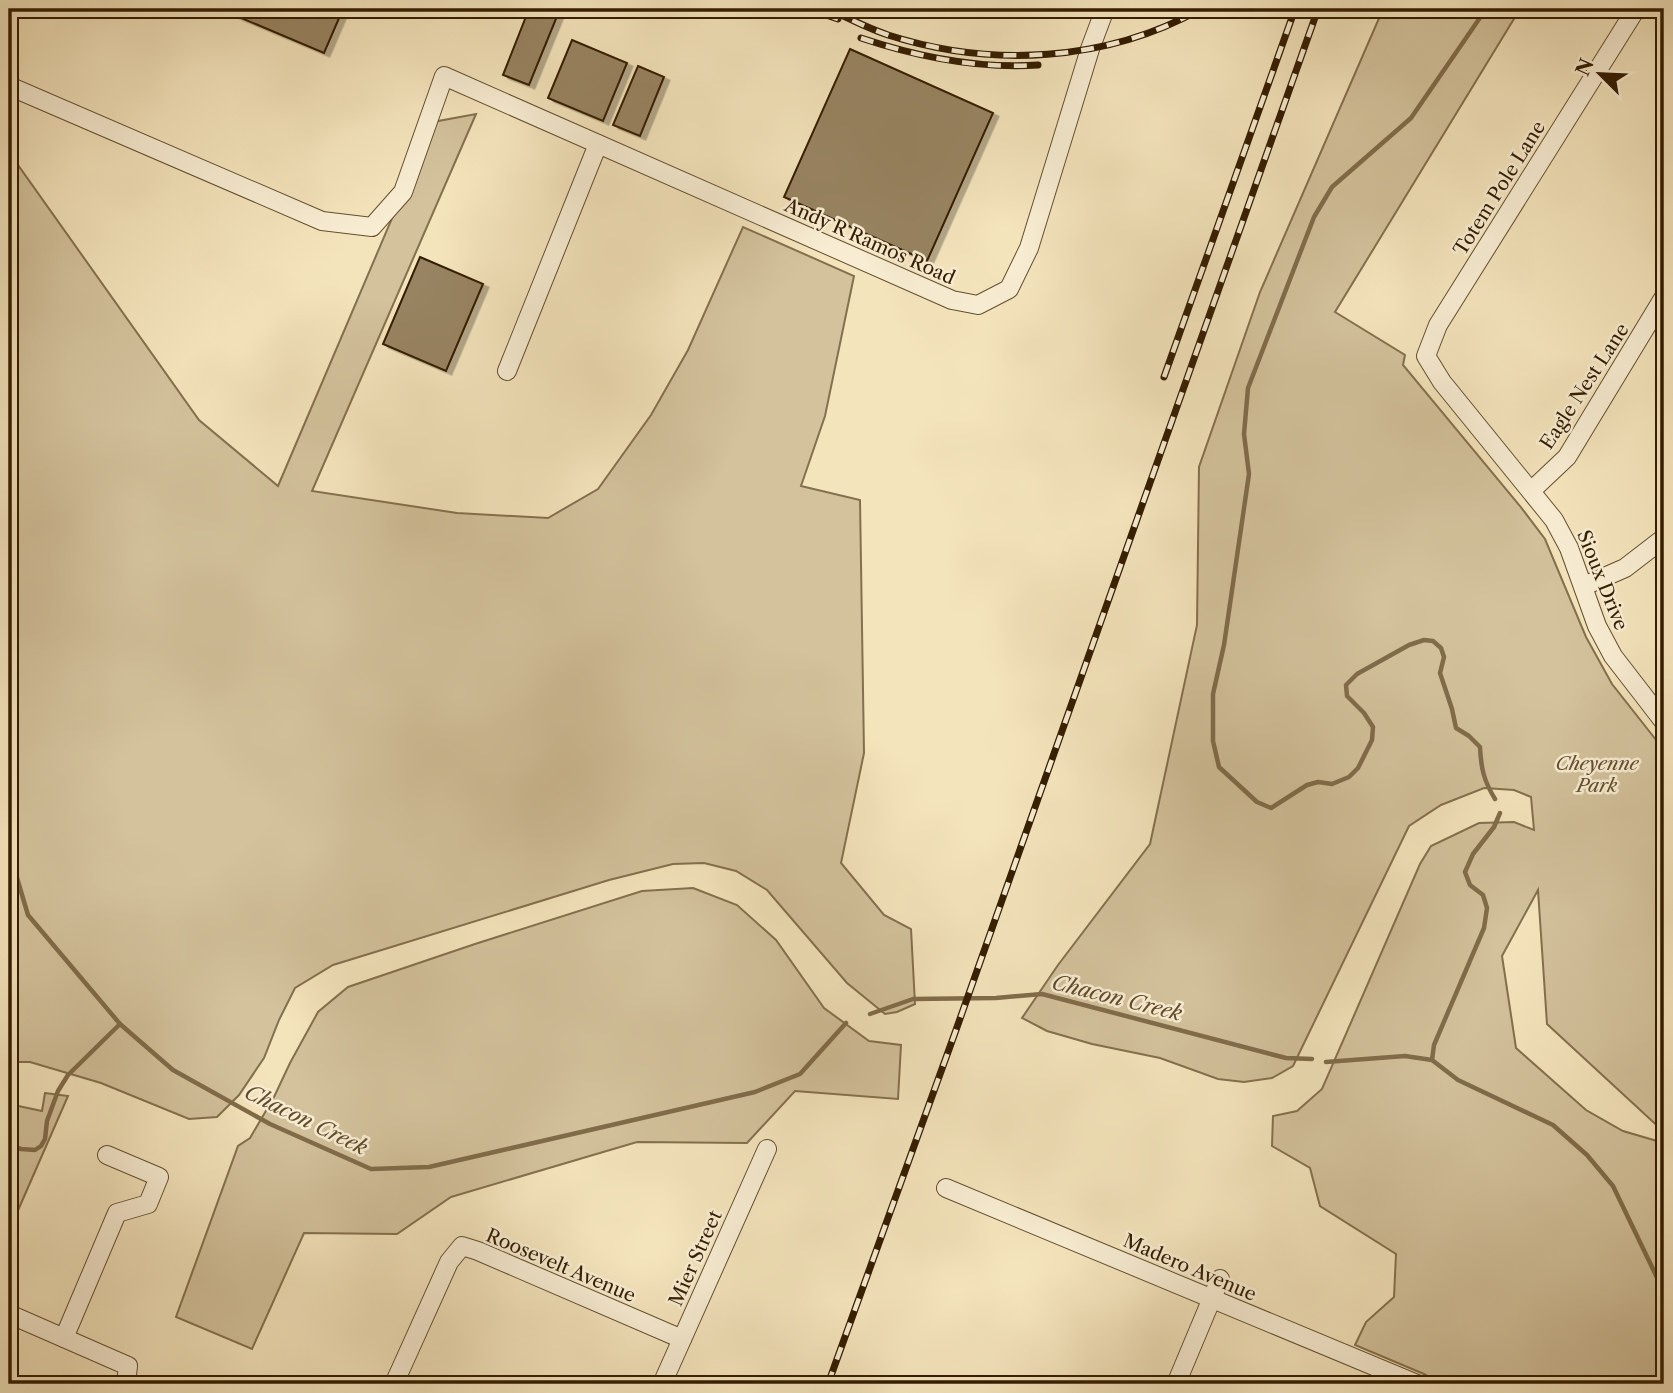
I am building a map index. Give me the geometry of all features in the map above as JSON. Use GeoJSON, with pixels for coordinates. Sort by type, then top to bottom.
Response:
{"type":"FeatureCollection","features":[{"type":"Feature","properties":{"kind":"street","name":"Andy R Ramos Road"},"geometry":{"type":"LineString","coordinates":[[9,86],[322,220],[372,227],[403,192],[444,76],[952,300],[978,305],[1009,289],[1029,248],[1090,49],[1105,9]]}},
{"type":"Feature","properties":{"kind":"street","name":"Totem Pole Lane"},"geometry":{"type":"LineString","coordinates":[[1426,356],[1438,325],[1636,9]]}},
{"type":"Feature","properties":{"kind":"street"},"geometry":{"type":"LineString","coordinates":[[507,371],[598,144]]}},
{"type":"Feature","properties":{"kind":"street","name":"Eagle Nest Lane"},"geometry":{"type":"LineString","coordinates":[[1531,491],[1567,457],[1664,297]]}},
{"type":"Feature","properties":{"kind":"street","name":"Sioux Drive"},"geometry":{"type":"LineString","coordinates":[[1426,356],[1442,382],[1554,520],[1569,548],[1597,626],[1613,656],[1664,722]]}},
{"type":"Feature","properties":{"kind":"street"},"geometry":{"type":"LineString","coordinates":[[1584,586],[1625,568],[1664,538]]}},
{"type":"Feature","properties":{"kind":"street","name":"Mier Street"},"geometry":{"type":"LineString","coordinates":[[662,1384],[767,1149]]}},
{"type":"Feature","properties":{"kind":"street"},"geometry":{"type":"LineString","coordinates":[[64,1338],[117,1213],[148,1204],[159,1177],[107,1155]]}},
{"type":"Feature","properties":{"kind":"street","name":"Madero Avenue"},"geometry":{"type":"LineString","coordinates":[[946,1188],[1417,1384]]}},
{"type":"Feature","properties":{"kind":"street","name":"Roosevelt Avenue"},"geometry":{"type":"LineString","coordinates":[[394,1384],[450,1262],[462,1246],[682,1339]]}},
{"type":"Feature","properties":{"kind":"street"},"geometry":{"type":"LineString","coordinates":[[1176,1384],[1220,1279]]}},
{"type":"Feature","properties":{"kind":"street"},"geometry":{"type":"LineString","coordinates":[[9,1314],[128,1366],[127,1384]]}},
{"type":"Feature","properties":{"kind":"green space","name":"Cheyenne Park"},"geometry":{"type":"Polygon","coordinates":[[[1383,9],[1520,9],[1335,312],[1405,355],[1403,365],[1545,539],[1586,637],[1612,684],[1664,750],[1664,1132],[1547,1024],[1538,890],[1502,956],[1516,1048],[1586,1110],[1623,1131],[1664,1143],[1664,1384],[1441,1384],[1355,1345],[1366,1322],[1394,1297],[1396,1254],[1320,1206],[1310,1168],[1272,1146],[1273,1116],[1297,1111],[1322,1089],[1420,864],[1431,846],[1479,823],[1514,822],[1534,830],[1531,797],[1514,790],[1484,788],[1441,805],[1409,826],[1293,1066],[1272,1078],[1244,1082],[1218,1079],[1160,1058],[1092,1044],[1047,1031],[1022,1018],[1058,965],[1150,844],[1197,625],[1199,467],[1260,292],[1383,9]]]}},
{"type":"Feature","properties":{"kind":"green space"},"geometry":{"type":"Polygon","coordinates":[[[476,114],[312,491],[457,513],[548,518],[598,489],[651,415],[688,350],[743,227],[854,276],[825,416],[801,486],[860,500],[864,753],[841,863],[884,915],[911,929],[915,1004],[885,1014],[847,983],[767,890],[736,871],[704,863],[673,864],[609,880],[333,965],[295,988],[264,1058],[239,1095],[217,1117],[189,1119],[101,1083],[30,1062],[9,1062],[9,155],[199,420],[278,486],[433,122],[476,114]]]}},
{"type":"Feature","properties":{"kind":"green space"},"geometry":{"type":"Polygon","coordinates":[[[693,888],[737,905],[776,940],[824,1008],[869,1041],[901,1045],[898,1099],[795,1091],[747,1143],[637,1142],[451,1197],[397,1234],[304,1233],[252,1349],[176,1317],[238,1146],[250,1138],[318,1012],[348,987],[642,891],[693,888]]]}},
{"type":"Feature","properties":{"kind":"green space"},"geometry":{"type":"Polygon","coordinates":[[[45,1093],[68,1096],[9,1231],[9,1104],[42,1111],[45,1093]]]}},
{"type":"Feature","properties":{"kind":"building"},"geometry":{"type":"Polygon","coordinates":[[[220,9],[343,9],[324,53],[220,9]]]}},
{"type":"Feature","properties":{"kind":"building"},"geometry":{"type":"Polygon","coordinates":[[[529,9],[560,9],[529,85],[503,75],[529,9]]]}},
{"type":"Feature","properties":{"kind":"building"},"geometry":{"type":"Polygon","coordinates":[[[572,40],[627,63],[603,121],[548,98],[572,40]]]}},
{"type":"Feature","properties":{"kind":"building"},"geometry":{"type":"Polygon","coordinates":[[[850,49],[993,113],[927,261],[784,197],[850,49]]]}},
{"type":"Feature","properties":{"kind":"building"},"geometry":{"type":"Polygon","coordinates":[[[638,66],[664,77],[640,136],[613,125],[638,66]]]}},
{"type":"Feature","properties":{"kind":"building"},"geometry":{"type":"Polygon","coordinates":[[[420,257],[483,284],[446,371],[383,344],[420,257]]]}},
{"type":"Feature","properties":{"kind":"waterway"},"geometry":{"type":"LineString","coordinates":[[1486,9],[1411,118],[1332,187],[1314,217],[1248,388],[1244,434],[1249,474],[1224,645],[1213,694],[1213,741],[1219,767],[1257,802],[1271,808],[1307,785],[1318,782],[1332,784],[1349,777],[1358,768],[1372,740],[1373,727],[1364,713],[1347,696],[1346,685],[1357,674],[1409,645],[1424,640],[1433,641],[1441,648],[1444,657],[1440,673],[1456,728],[1480,747],[1484,774],[1495,799]]}},
{"type":"Feature","properties":{"kind":"waterway"},"geometry":{"type":"LineString","coordinates":[[1432,1060],[1434,1045],[1484,928],[1487,908],[1483,895],[1470,885],[1465,872],[1473,854],[1494,827],[1500,813]]}},
{"type":"Feature","properties":{"kind":"waterway","name":"Chacon Creek"},"geometry":{"type":"LineString","coordinates":[[9,851],[28,915],[120,1024],[173,1070],[270,1124],[371,1169],[429,1167],[755,1092],[800,1074],[846,1023]]}},
{"type":"Feature","properties":{"kind":"waterway","name":"Chacon Creek"},"geometry":{"type":"LineString","coordinates":[[870,1014],[913,999],[996,998],[1042,994],[1286,1058],[1312,1059]]}},
{"type":"Feature","properties":{"kind":"waterway"},"geometry":{"type":"LineString","coordinates":[[9,1145],[35,1150],[41,1146],[58,1091],[68,1075],[120,1024]]}},
{"type":"Feature","properties":{"kind":"waterway","name":"Chacon Creek"},"geometry":{"type":"LineString","coordinates":[[1326,1062],[1405,1056],[1432,1060],[1458,1080],[1553,1125],[1587,1155],[1613,1186],[1664,1292]]}},
{"type":"Feature","properties":{"kind":"railway"},"geometry":{"type":"LineString","coordinates":[[808,9],[838,19]]}},
{"type":"Feature","properties":{"kind":"railway"},"geometry":{"type":"LineString","coordinates":[[829,9],[880,32],[927,46],[1007,55],[1048,54],[1126,40],[1165,27],[1201,9]]}},
{"type":"Feature","properties":{"kind":"railway"},"geometry":{"type":"LineString","coordinates":[[1164,377],[1295,9]]}},
{"type":"Feature","properties":{"kind":"railway"},"geometry":{"type":"LineString","coordinates":[[828,1384],[1318,9]]}},
{"type":"Feature","properties":{"kind":"railway"},"geometry":{"type":"LineString","coordinates":[[861,38],[948,60],[993,65],[1038,65]]}}]}
